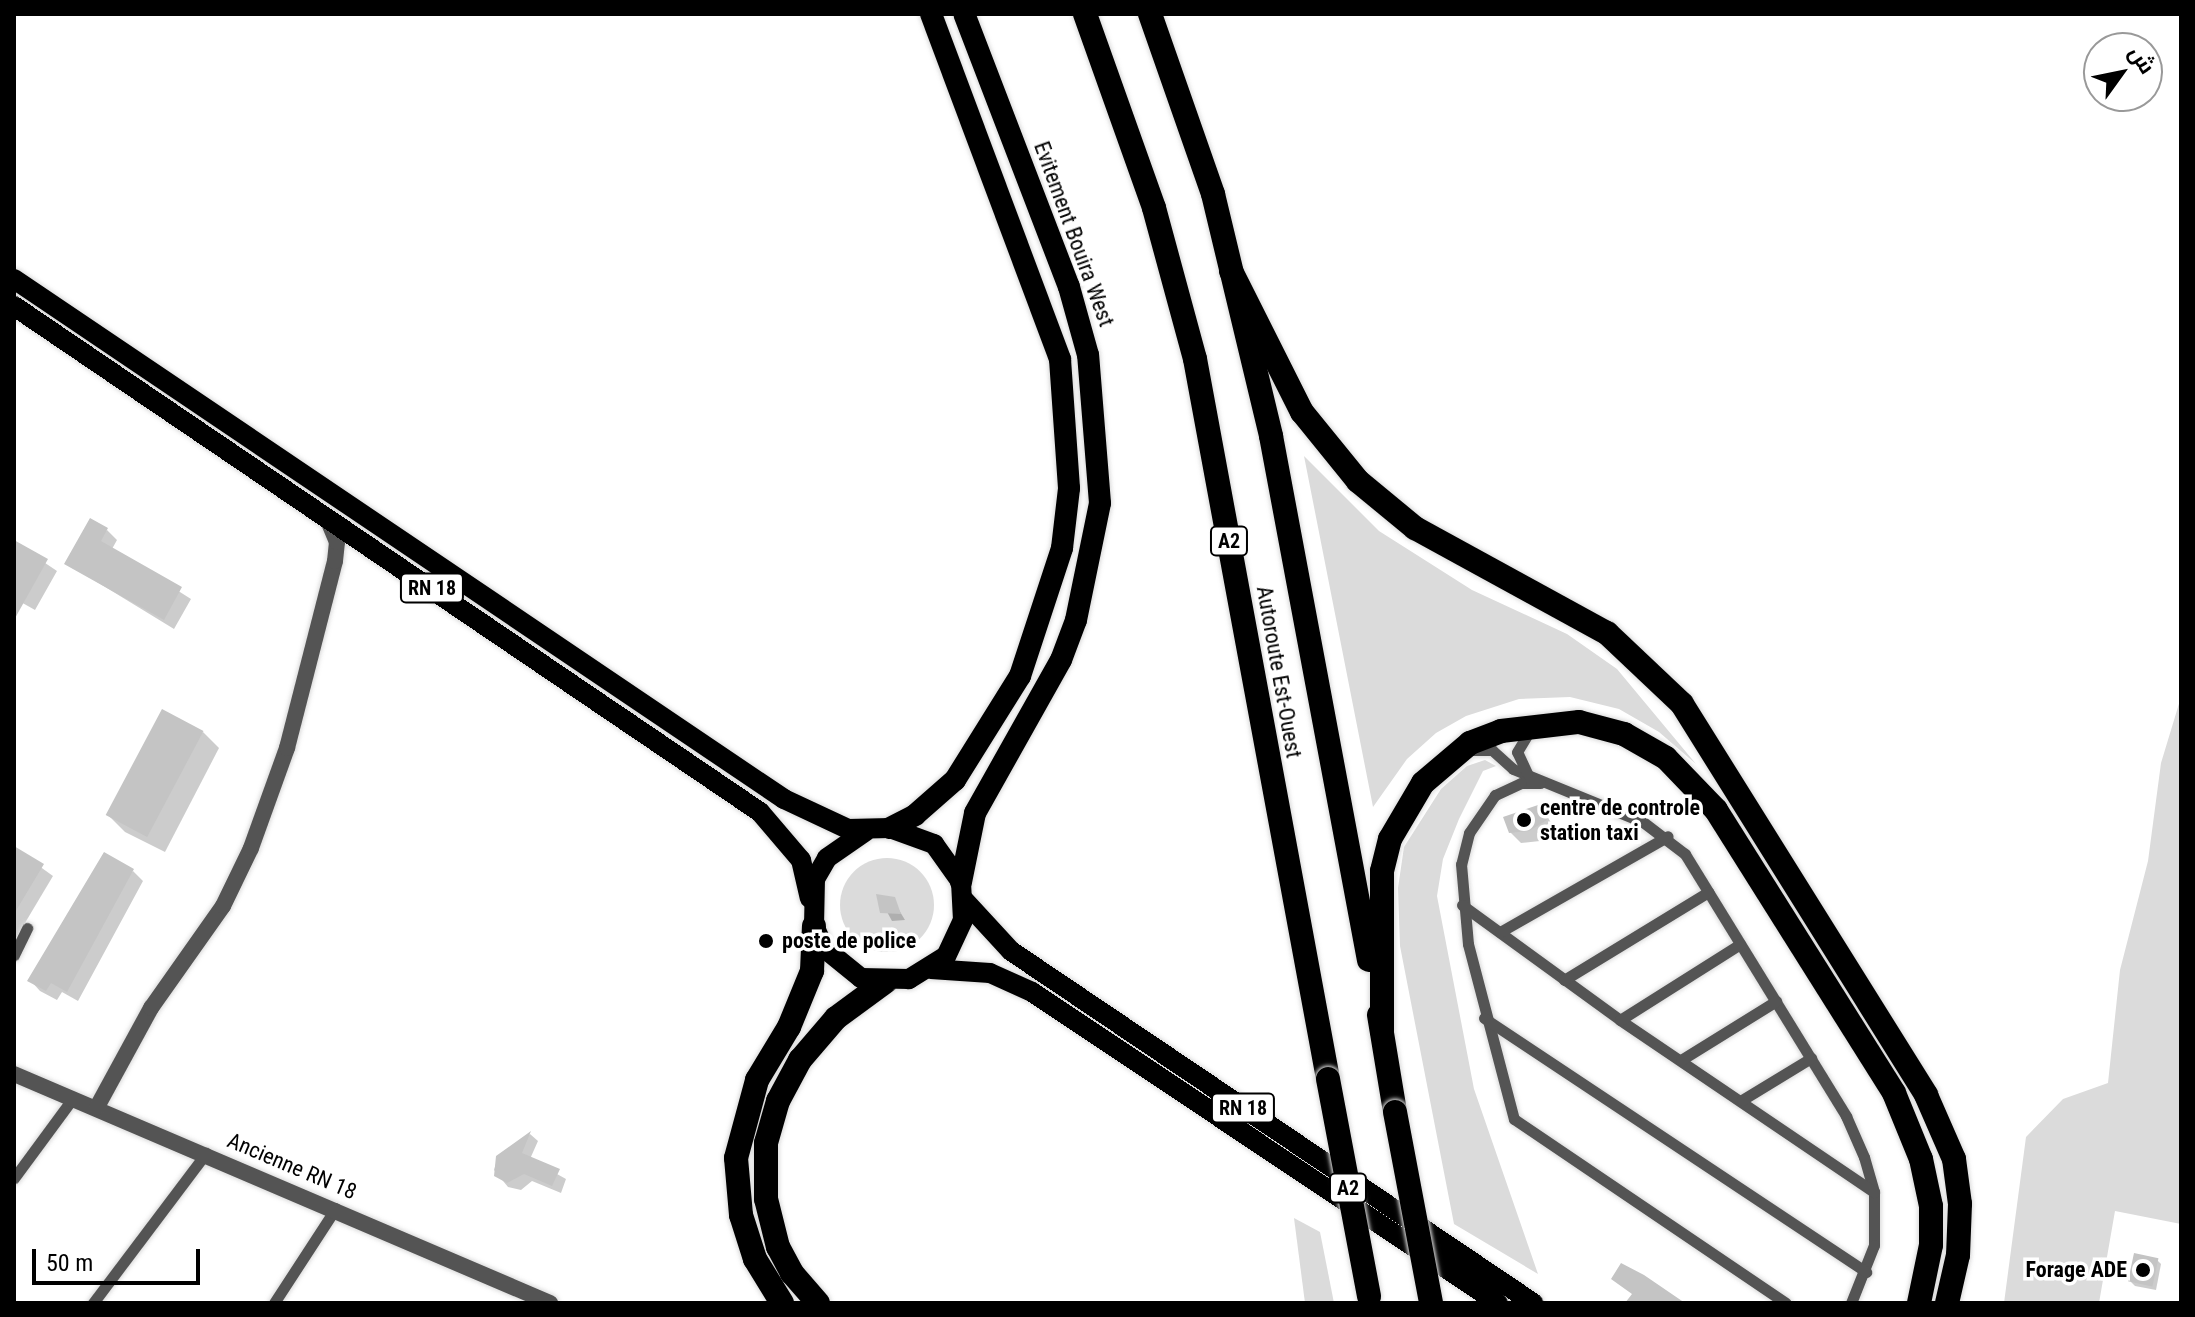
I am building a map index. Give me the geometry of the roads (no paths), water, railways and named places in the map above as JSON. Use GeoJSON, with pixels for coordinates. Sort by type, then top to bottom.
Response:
{"type":"FeatureCollection","features":[{"type":"Feature","properties":{"kind":"highway"},"geometry":{"type":"LineString","coordinates":[[890,828],[915,815],[955,780],[1020,676],[1062,548],[1069,488],[1060,359],[931,14]]}},
{"type":"Feature","properties":{"kind":"highway","name":"Evitement Bouira West"},"geometry":{"type":"LineString","coordinates":[[962,891],[975,813],[1061,660],[1076,620],[1100,503],[1088,355],[1069,287],[964,14]]}},
{"type":"Feature","properties":{"kind":"highway","name":"Autoroute Est-Ouest"},"geometry":{"type":"LineString","coordinates":[[1085,14],[1154,208],[1195,359],[1369,1301]]}},
{"type":"Feature","properties":{"kind":"highway","name":"Autoroute Est-Ouest"},"geometry":{"type":"LineString","coordinates":[[1150,14],[1213,194],[1271,436],[1431,1303]]}},
{"type":"Feature","properties":{"kind":"highway"},"geometry":{"type":"LineString","coordinates":[[1231,271],[1302,412],[1358,481],[1415,528],[1607,633],[1682,704],[1937,1121],[1954,1159],[1960,1204],[1958,1255],[1947,1303]]}},
{"type":"Feature","properties":{"kind":"highway"},"geometry":{"type":"LineString","coordinates":[[1382,1031],[1380,903],[1390,839],[1423,783],[1456,753],[1485,736],[1538,723],[1579,722],[1624,734],[1666,758],[1716,810],[1894,1093],[1927,1182],[1932,1227],[1919,1303]]}},
{"type":"Feature","properties":{"kind":"highway"},"geometry":{"type":"LineString","coordinates":[[782,1303],[755,1259],[745,1229],[736,1158],[757,1080],[789,1027],[812,971],[812,914]]}},
{"type":"Feature","properties":{"kind":"highway"},"geometry":{"type":"LineString","coordinates":[[818,1303],[792,1273],[778,1247],[766,1199],[766,1143],[778,1101],[800,1060],[836,1018],[885,982]]}},
{"type":"Feature","properties":{"kind":"main road","name":"RN 18"},"geometry":{"type":"LineString","coordinates":[[14,279],[760,785],[828,823],[866,831]]}},
{"type":"Feature","properties":{"kind":"main road","name":"RN 18"},"geometry":{"type":"LineString","coordinates":[[14,306],[760,812],[801,860],[812,914]]}},
{"type":"Feature","properties":{"kind":"main road"},"geometry":{"type":"LineString","coordinates":[[890,828],[934,844],[962,891],[957,939],[931,969],[885,982],[840,966],[812,914],[827,858],[866,831],[890,828]]}},
{"type":"Feature","properties":{"kind":"main road","name":"RN 18"},"geometry":{"type":"LineString","coordinates":[[962,891],[1011,951],[1533,1303]]}},
{"type":"Feature","properties":{"kind":"main road","name":"RN 18"},"geometry":{"type":"LineString","coordinates":[[931,969],[990,973],[1032,992],[1498,1303]]}},
{"type":"Feature","properties":{"kind":"street"},"geometry":{"type":"LineString","coordinates":[[97,1107],[151,1008],[223,906],[251,848],[287,748],[335,561],[335,535],[326,516]]}},
{"type":"Feature","properties":{"kind":"street"},"geometry":{"type":"LineString","coordinates":[[335,561],[352,547],[373,548]]}},
{"type":"Feature","properties":{"kind":"street","name":"Ancienne RN 18"},"geometry":{"type":"LineString","coordinates":[[14,1074],[336,1208],[550,1303]]}},
{"type":"Feature","properties":{"kind":"lane"},"geometry":{"type":"LineString","coordinates":[[1528,774],[1517,752],[1538,723]]}},
{"type":"Feature","properties":{"kind":"lane"},"geometry":{"type":"LineString","coordinates":[[1456,753],[1492,750],[1513,769],[1668,836],[1708,892],[1856,1137],[1874,1192],[1874,1245],[1866,1272],[1851,1303]]}},
{"type":"Feature","properties":{"kind":"lane"},"geometry":{"type":"LineString","coordinates":[[1552,785],[1521,783],[1508,788],[1478,816],[1464,847],[1462,905],[1484,1018],[1514,1119],[1786,1303]]}},
{"type":"Feature","properties":{"kind":"lane"},"geometry":{"type":"LineString","coordinates":[[1500,932],[1668,836]]}},
{"type":"Feature","properties":{"kind":"lane"},"geometry":{"type":"LineString","coordinates":[[1564,980],[1708,892]]}},
{"type":"Feature","properties":{"kind":"lane"},"geometry":{"type":"LineString","coordinates":[[1462,905],[1620,1020],[1874,1192]]}},
{"type":"Feature","properties":{"kind":"lane"},"geometry":{"type":"LineString","coordinates":[[14,955],[27,928]]}},
{"type":"Feature","properties":{"kind":"lane"},"geometry":{"type":"LineString","coordinates":[[1620,1020],[1740,944]]}},
{"type":"Feature","properties":{"kind":"lane"},"geometry":{"type":"LineString","coordinates":[[1681,1060],[1776,1001]]}},
{"type":"Feature","properties":{"kind":"lane"},"geometry":{"type":"LineString","coordinates":[[1484,1018],[1866,1272]]}},
{"type":"Feature","properties":{"kind":"lane"},"geometry":{"type":"LineString","coordinates":[[1742,1100],[1811,1058]]}},
{"type":"Feature","properties":{"kind":"lane"},"geometry":{"type":"LineString","coordinates":[[14,1178],[73,1098]]}},
{"type":"Feature","properties":{"kind":"lane"},"geometry":{"type":"LineString","coordinates":[[93,1303],[206,1153]]}},
{"type":"Feature","properties":{"kind":"lane"},"geometry":{"type":"LineString","coordinates":[[274,1303],[336,1208]]}},
{"type":"Feature","properties":{"kind":"place","name":"centre de controle station taxi"},"geometry":{"type":"Point","coordinates":[1524,820]}},
{"type":"Feature","properties":{"kind":"place","name":"poste de police"},"geometry":{"type":"Point","coordinates":[766,941]}},
{"type":"Feature","properties":{"kind":"place","name":"Forage ADE"},"geometry":{"type":"Point","coordinates":[2143,1270]}}]}
